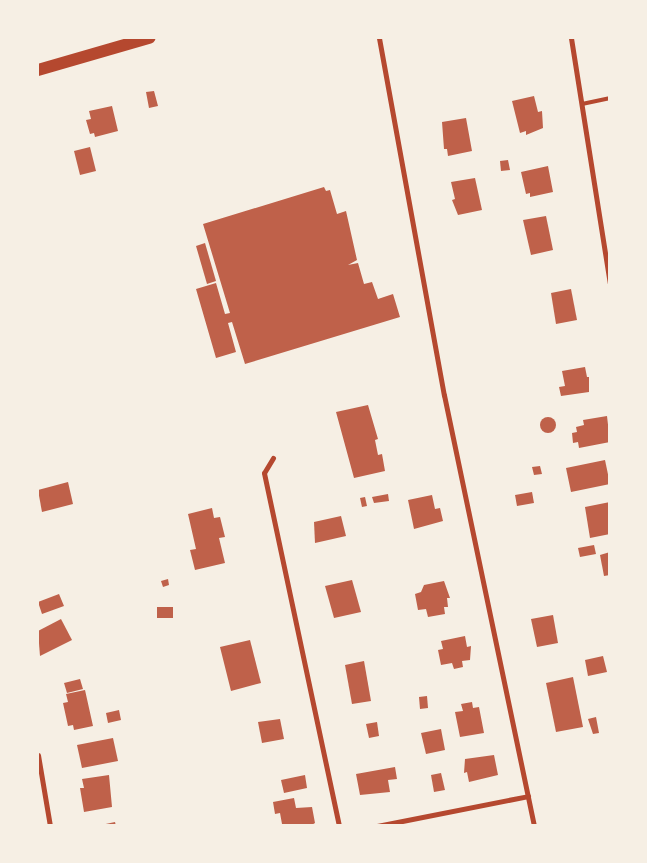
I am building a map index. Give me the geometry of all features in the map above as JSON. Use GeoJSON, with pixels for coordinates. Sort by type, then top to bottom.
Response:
{"type":"FeatureCollection","features":[{"type":"Feature","properties":{"kind":"main road"},"geometry":{"type":"LineString","coordinates":[[38,70],[149,38]]}},
{"type":"Feature","properties":{"kind":"street"},"geometry":{"type":"LineString","coordinates":[[379,38],[444,395],[534,826]]}},
{"type":"Feature","properties":{"kind":"street"},"geometry":{"type":"LineString","coordinates":[[571,38],[610,283]]}},
{"type":"Feature","properties":{"kind":"street"},"geometry":{"type":"LineString","coordinates":[[272,458],[264,473],[339,826]]}},
{"type":"Feature","properties":{"kind":"street"},"geometry":{"type":"LineString","coordinates":[[38,755],[50,826]]}},
{"type":"Feature","properties":{"kind":"street"},"geometry":{"type":"LineString","coordinates":[[377,826],[528,796]]}},
{"type":"Feature","properties":{"kind":"lane"},"geometry":{"type":"LineString","coordinates":[[582,104],[610,98]]}},
{"type":"Feature","properties":{"kind":"building"},"geometry":{"type":"Polygon","coordinates":[[[154,91],[158,106],[149,108],[146,92],[154,91]]]}},
{"type":"Feature","properties":{"kind":"building"},"geometry":{"type":"Polygon","coordinates":[[[534,96],[538,112],[542,111],[543,128],[526,135],[526,131],[520,133],[512,101],[534,96]]]}},
{"type":"Feature","properties":{"kind":"building"},"geometry":{"type":"Polygon","coordinates":[[[112,106],[118,131],[95,137],[94,133],[90,134],[86,120],[91,119],[89,111],[112,106]]]}},
{"type":"Feature","properties":{"kind":"building"},"geometry":{"type":"Polygon","coordinates":[[[466,118],[472,151],[448,156],[447,149],[444,149],[442,122],[466,118]]]}},
{"type":"Feature","properties":{"kind":"building"},"geometry":{"type":"Polygon","coordinates":[[[90,147],[96,171],[80,175],[74,151],[90,147]]]}},
{"type":"Feature","properties":{"kind":"building"},"geometry":{"type":"Polygon","coordinates":[[[508,160],[510,170],[501,171],[500,161],[508,160]]]}},
{"type":"Feature","properties":{"kind":"building"},"geometry":{"type":"Polygon","coordinates":[[[548,166],[553,192],[530,197],[530,193],[526,194],[521,172],[548,166]]]}},
{"type":"Feature","properties":{"kind":"building"},"geometry":{"type":"Polygon","coordinates":[[[475,178],[482,210],[458,215],[452,200],[455,199],[451,182],[475,178]]]}},
{"type":"Feature","properties":{"kind":"building"},"geometry":{"type":"Polygon","coordinates":[[[324,187],[326,191],[330,190],[337,214],[346,211],[357,260],[348,265],[358,263],[364,284],[372,282],[378,299],[393,294],[400,317],[245,364],[232,322],[228,323],[236,352],[216,358],[196,289],[216,283],[225,314],[230,313],[203,224],[324,187]]]}},
{"type":"Feature","properties":{"kind":"building"},"geometry":{"type":"Polygon","coordinates":[[[546,216],[553,250],[531,255],[523,220],[546,216]]]}},
{"type":"Feature","properties":{"kind":"building"},"geometry":{"type":"Polygon","coordinates":[[[205,243],[216,281],[207,284],[196,246],[205,243]]]}},
{"type":"Feature","properties":{"kind":"building"},"geometry":{"type":"Polygon","coordinates":[[[571,289],[577,320],[556,324],[551,293],[571,289]]]}},
{"type":"Feature","properties":{"kind":"building"},"geometry":{"type":"Polygon","coordinates":[[[585,367],[587,377],[589,377],[589,392],[561,396],[559,387],[565,386],[562,371],[585,367]]]}},
{"type":"Feature","properties":{"kind":"building"},"geometry":{"type":"Polygon","coordinates":[[[368,405],[378,439],[375,440],[378,455],[382,454],[385,471],[354,478],[336,412],[368,405]]]}},
{"type":"Feature","properties":{"kind":"building"},"geometry":{"type":"Polygon","coordinates":[[[607,416],[610,442],[579,448],[578,442],[573,443],[572,433],[577,432],[576,427],[584,425],[583,420],[607,416]]]}},
{"type":"Feature","properties":{"kind":"building"},"geometry":{"type":"Polygon","coordinates":[[[548,417],[556,425],[548,433],[540,425],[548,417]]]}},
{"type":"Feature","properties":{"kind":"building"},"geometry":{"type":"Polygon","coordinates":[[[605,460],[610,484],[571,492],[566,468],[605,460]]]}},
{"type":"Feature","properties":{"kind":"building"},"geometry":{"type":"Polygon","coordinates":[[[540,466],[542,474],[534,475],[532,467],[540,466]]]}},
{"type":"Feature","properties":{"kind":"building"},"geometry":{"type":"Polygon","coordinates":[[[68,482],[73,504],[42,512],[38,490],[68,482]]]}},
{"type":"Feature","properties":{"kind":"building"},"geometry":{"type":"Polygon","coordinates":[[[532,492],[534,503],[517,506],[515,495],[532,492]]]}},
{"type":"Feature","properties":{"kind":"building"},"geometry":{"type":"Polygon","coordinates":[[[388,494],[389,501],[374,503],[372,497],[388,494]]]}},
{"type":"Feature","properties":{"kind":"building"},"geometry":{"type":"Polygon","coordinates":[[[432,495],[435,509],[440,508],[443,521],[414,529],[408,500],[432,495]]]}},
{"type":"Feature","properties":{"kind":"building"},"geometry":{"type":"Polygon","coordinates":[[[365,497],[367,506],[362,507],[360,498],[365,497]]]}},
{"type":"Feature","properties":{"kind":"building"},"geometry":{"type":"Polygon","coordinates":[[[610,502],[610,534],[590,538],[585,507],[610,502]]]}},
{"type":"Feature","properties":{"kind":"building"},"geometry":{"type":"Polygon","coordinates":[[[212,508],[214,518],[220,517],[225,537],[219,538],[225,563],[195,570],[190,550],[196,549],[188,514],[212,508]]]}},
{"type":"Feature","properties":{"kind":"building"},"geometry":{"type":"Polygon","coordinates":[[[341,516],[346,536],[315,543],[314,522],[341,516]]]}},
{"type":"Feature","properties":{"kind":"building"},"geometry":{"type":"Polygon","coordinates":[[[594,545],[596,554],[580,557],[578,548],[594,545]]]}},
{"type":"Feature","properties":{"kind":"building"},"geometry":{"type":"Polygon","coordinates":[[[610,552],[610,575],[604,576],[600,555],[610,552]]]}},
{"type":"Feature","properties":{"kind":"building"},"geometry":{"type":"Polygon","coordinates":[[[168,579],[169,585],[163,587],[161,581],[168,579]]]}},
{"type":"Feature","properties":{"kind":"building"},"geometry":{"type":"Polygon","coordinates":[[[352,580],[361,612],[334,618],[325,586],[352,580]]]}},
{"type":"Feature","properties":{"kind":"building"},"geometry":{"type":"Polygon","coordinates":[[[444,581],[450,598],[447,598],[448,607],[444,607],[445,614],[428,617],[426,609],[418,610],[415,594],[421,592],[424,585],[444,581]]]}},
{"type":"Feature","properties":{"kind":"building"},"geometry":{"type":"Polygon","coordinates":[[[59,594],[64,606],[42,614],[38,602],[59,594]]]}},
{"type":"Feature","properties":{"kind":"building"},"geometry":{"type":"Polygon","coordinates":[[[157,607],[173,607],[173,618],[157,618],[157,607]]]}},
{"type":"Feature","properties":{"kind":"building"},"geometry":{"type":"Polygon","coordinates":[[[553,615],[558,643],[537,647],[531,619],[553,615]]]}},
{"type":"Feature","properties":{"kind":"building"},"geometry":{"type":"Polygon","coordinates":[[[61,619],[72,640],[40,656],[38,631],[61,619]]]}},
{"type":"Feature","properties":{"kind":"building"},"geometry":{"type":"Polygon","coordinates":[[[465,636],[467,647],[471,646],[470,660],[462,661],[463,667],[454,669],[452,663],[441,665],[438,650],[443,649],[441,641],[465,636]]]}},
{"type":"Feature","properties":{"kind":"building"},"geometry":{"type":"Polygon","coordinates":[[[250,640],[261,683],[231,691],[220,647],[250,640]]]}},
{"type":"Feature","properties":{"kind":"building"},"geometry":{"type":"Polygon","coordinates":[[[603,656],[607,672],[588,676],[585,660],[603,656]]]}},
{"type":"Feature","properties":{"kind":"building"},"geometry":{"type":"Polygon","coordinates":[[[364,661],[371,701],[352,704],[345,665],[364,661]]]}},
{"type":"Feature","properties":{"kind":"building"},"geometry":{"type":"Polygon","coordinates":[[[573,677],[583,727],[556,732],[546,683],[573,677]]]}},
{"type":"Feature","properties":{"kind":"building"},"geometry":{"type":"Polygon","coordinates":[[[80,679],[83,689],[67,693],[64,683],[80,679]]]}},
{"type":"Feature","properties":{"kind":"building"},"geometry":{"type":"Polygon","coordinates":[[[85,690],[93,726],[74,730],[73,725],[68,726],[63,703],[68,702],[66,694],[85,690]]]}},
{"type":"Feature","properties":{"kind":"building"},"geometry":{"type":"Polygon","coordinates":[[[427,696],[428,708],[420,709],[419,697],[427,696]]]}},
{"type":"Feature","properties":{"kind":"building"},"geometry":{"type":"Polygon","coordinates":[[[472,702],[473,708],[479,707],[484,733],[460,737],[455,712],[463,711],[461,704],[472,702]]]}},
{"type":"Feature","properties":{"kind":"building"},"geometry":{"type":"Polygon","coordinates":[[[119,710],[121,720],[108,723],[106,713],[119,710]]]}},
{"type":"Feature","properties":{"kind":"building"},"geometry":{"type":"Polygon","coordinates":[[[596,717],[599,733],[593,734],[588,719],[596,717]]]}},
{"type":"Feature","properties":{"kind":"building"},"geometry":{"type":"Polygon","coordinates":[[[280,719],[284,739],[262,743],[258,722],[280,719]]]}},
{"type":"Feature","properties":{"kind":"building"},"geometry":{"type":"Polygon","coordinates":[[[377,722],[379,736],[369,738],[366,724],[377,722]]]}},
{"type":"Feature","properties":{"kind":"building"},"geometry":{"type":"Polygon","coordinates":[[[441,729],[445,750],[426,754],[421,733],[441,729]]]}},
{"type":"Feature","properties":{"kind":"building"},"geometry":{"type":"Polygon","coordinates":[[[113,738],[118,761],[82,768],[77,745],[113,738]]]}},
{"type":"Feature","properties":{"kind":"building"},"geometry":{"type":"Polygon","coordinates":[[[494,755],[498,775],[469,782],[467,772],[464,773],[465,759],[494,755]]]}},
{"type":"Feature","properties":{"kind":"building"},"geometry":{"type":"Polygon","coordinates":[[[395,767],[397,779],[388,780],[390,792],[360,795],[356,774],[395,767]]]}},
{"type":"Feature","properties":{"kind":"building"},"geometry":{"type":"Polygon","coordinates":[[[441,773],[445,790],[434,792],[431,775],[441,773]]]}},
{"type":"Feature","properties":{"kind":"building"},"geometry":{"type":"Polygon","coordinates":[[[109,775],[112,807],[84,812],[80,788],[84,788],[82,779],[109,775]]]}},
{"type":"Feature","properties":{"kind":"building"},"geometry":{"type":"Polygon","coordinates":[[[305,775],[307,788],[284,793],[281,780],[305,775]]]}},
{"type":"Feature","properties":{"kind":"building"},"geometry":{"type":"Polygon","coordinates":[[[294,798],[296,808],[312,807],[315,823],[310,826],[277,826],[282,824],[280,813],[275,814],[273,802],[294,798]]]}},
{"type":"Feature","properties":{"kind":"building"},"geometry":{"type":"Polygon","coordinates":[[[115,822],[116,826],[101,826],[101,825],[115,822]]]}}]}
